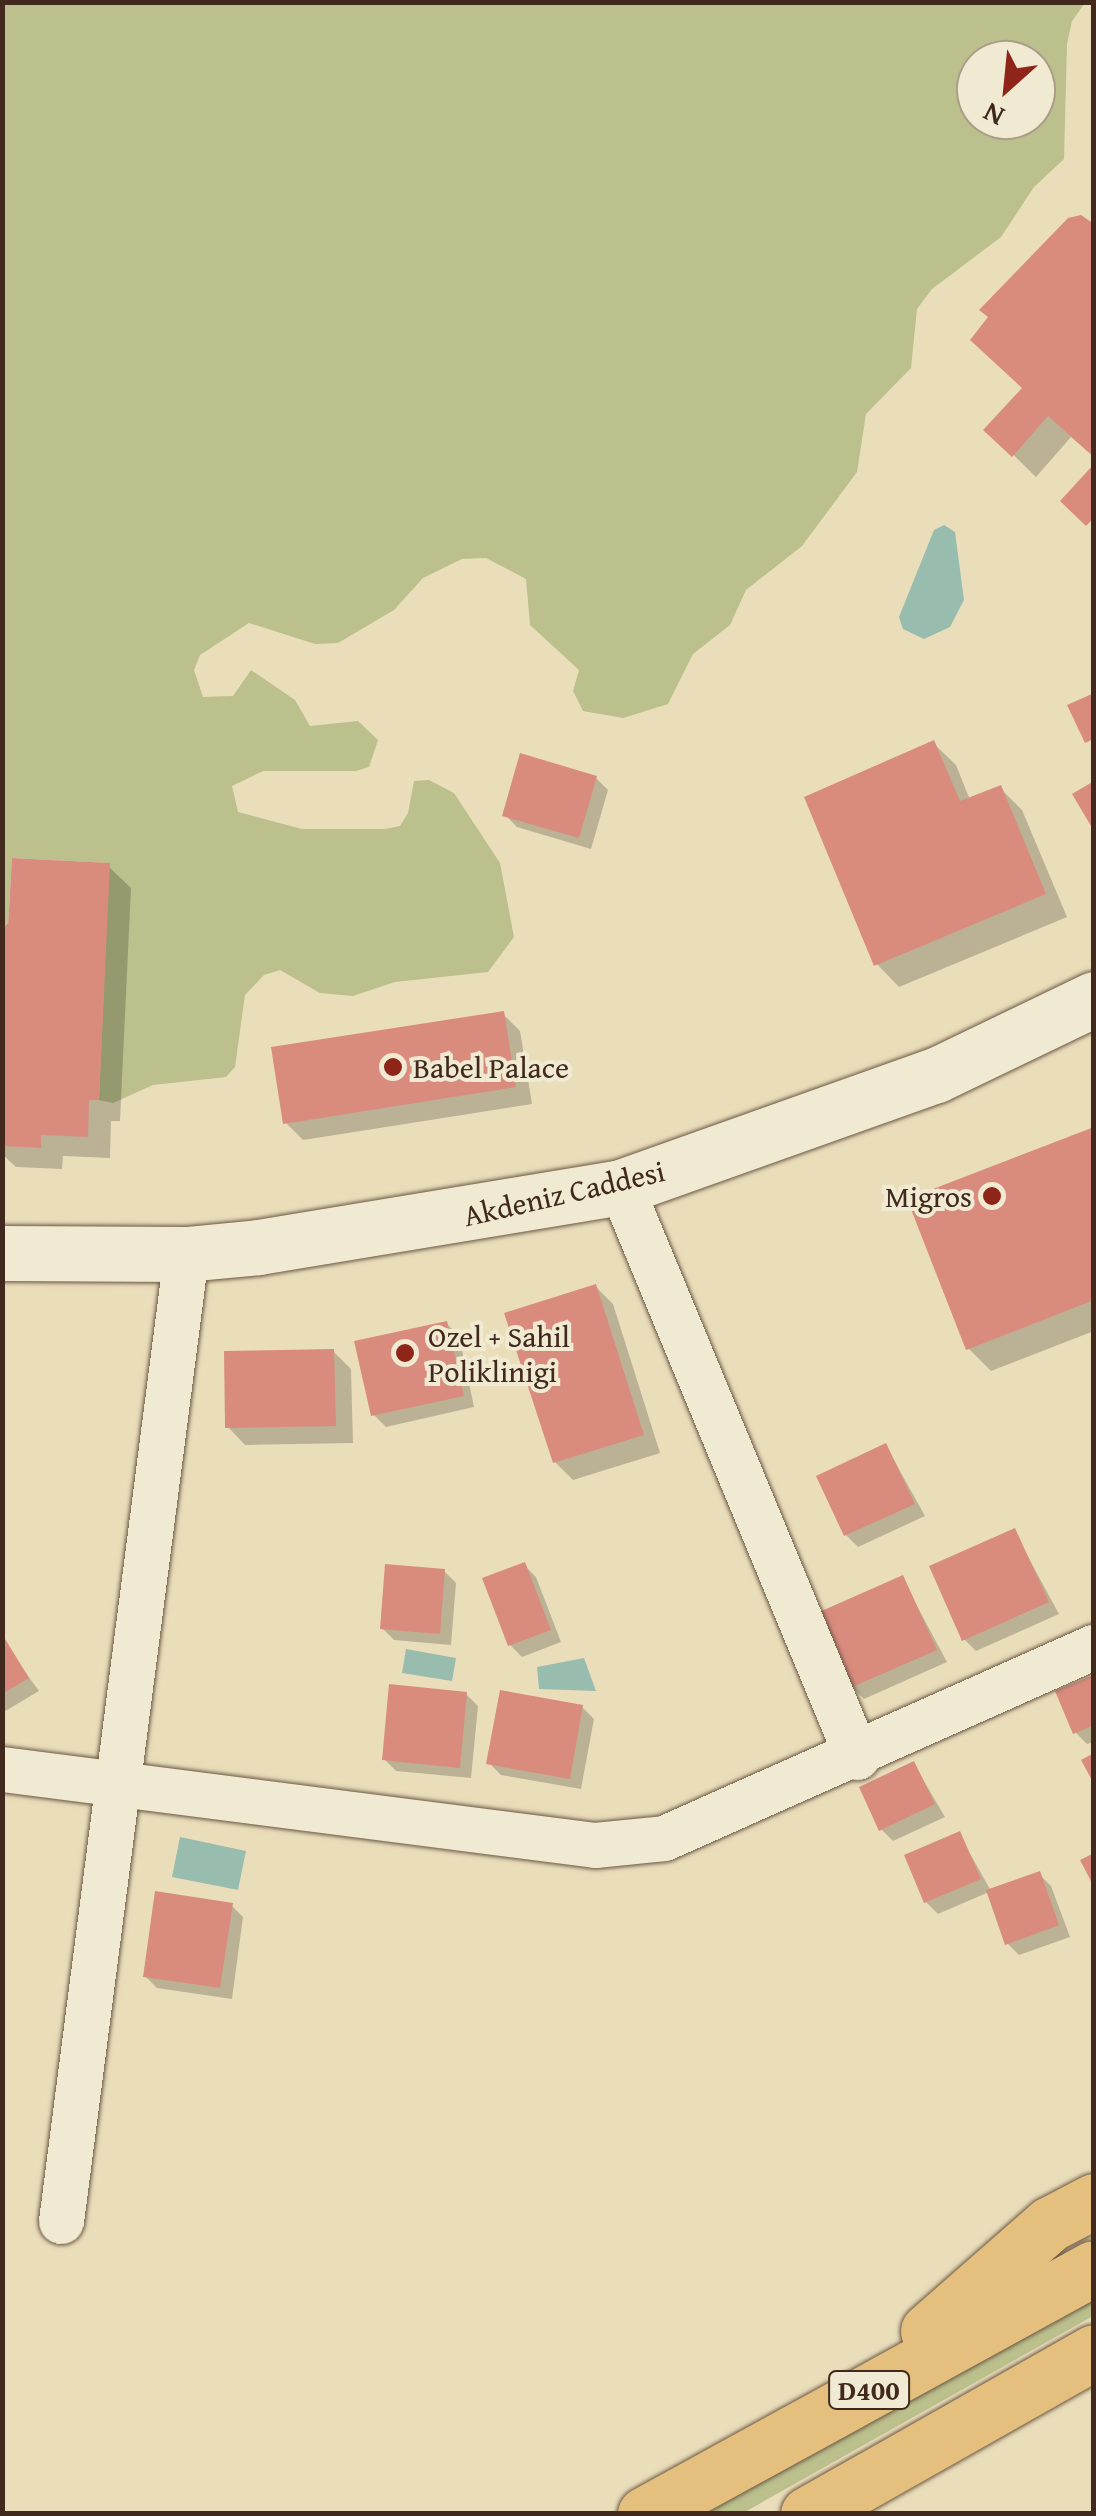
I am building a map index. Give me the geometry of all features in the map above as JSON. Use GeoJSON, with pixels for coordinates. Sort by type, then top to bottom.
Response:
{"type":"FeatureCollection","features":[{"type":"Feature","properties":{"kind":"highway","name":"D400"},"geometry":{"type":"LineString","coordinates":[[846,2403],[1050,2224],[1094,2201]]}},
{"type":"Feature","properties":{"kind":"highway","name":"D400"},"geometry":{"type":"LineString","coordinates":[[645,2514],[1094,2268]]}},
{"type":"Feature","properties":{"kind":"highway","name":"D400"},"geometry":{"type":"LineString","coordinates":[[808,2514],[1094,2352]]}},
{"type":"Feature","properties":{"kind":"main road","name":"Akdeniz Caddesi"},"geometry":{"type":"LineString","coordinates":[[2,1252],[186,1254],[414,1225],[621,1187],[936,1075],[1094,999]]}},
{"type":"Feature","properties":{"kind":"street"},"geometry":{"type":"LineString","coordinates":[[621,1187],[857,1757]]}},
{"type":"Feature","properties":{"kind":"street"},"geometry":{"type":"LineString","coordinates":[[61,2222],[186,1254]]}},
{"type":"Feature","properties":{"kind":"street"},"geometry":{"type":"LineString","coordinates":[[2,1768],[596,1845],[664,1838],[857,1757],[1094,1646]]}},
{"type":"Feature","properties":{"kind":"green space"},"geometry":{"type":"Polygon","coordinates":[[[3,3],[1085,3],[1072,21],[1067,44],[1064,159],[1034,187],[1001,237],[932,289],[917,309],[911,368],[866,414],[857,472],[802,546],[746,590],[730,625],[693,654],[668,704],[623,718],[583,711],[573,691],[579,670],[530,625],[526,579],[486,558],[462,559],[423,578],[394,610],[338,643],[315,644],[249,623],[200,655],[194,670],[203,697],[233,696],[251,670],[295,700],[310,726],[358,721],[378,740],[369,767],[356,771],[263,771],[232,786],[238,812],[302,829],[385,829],[400,826],[408,813],[414,781],[429,780],[454,793],[500,863],[514,937],[488,972],[395,982],[353,996],[320,993],[280,970],[264,975],[245,995],[235,1067],[226,1077],[153,1085],[113,1103],[99,1100],[109,863],[12,858],[8,926],[3,926],[3,3]]]}},
{"type":"Feature","properties":{"kind":"green space"},"geometry":{"type":"Polygon","coordinates":[[[1093,2292],[1093,2316],[743,2513],[700,2514],[1093,2292]]]}},
{"type":"Feature","properties":{"kind":"shaded area"},"geometry":{"type":"Polygon","coordinates":[[[944,525],[955,532],[964,600],[950,627],[924,639],[903,629],[899,617],[934,530],[944,525]]]}},
{"type":"Feature","properties":{"kind":"shaded area"},"geometry":{"type":"Polygon","coordinates":[[[406,1649],[456,1658],[452,1681],[402,1673],[406,1649]]]}},
{"type":"Feature","properties":{"kind":"shaded area"},"geometry":{"type":"Polygon","coordinates":[[[584,1658],[596,1691],[539,1689],[537,1667],[584,1658]]]}},
{"type":"Feature","properties":{"kind":"shaded area"},"geometry":{"type":"Polygon","coordinates":[[[180,1837],[246,1851],[238,1890],[172,1877],[180,1837]]]}},
{"type":"Feature","properties":{"kind":"building"},"geometry":{"type":"Polygon","coordinates":[[[1081,215],[1094,224],[1094,457],[1048,416],[1012,457],[983,430],[1022,388],[970,340],[988,317],[979,310],[1068,218],[1081,215]]]}},
{"type":"Feature","properties":{"kind":"building"},"geometry":{"type":"Polygon","coordinates":[[[1094,464],[1094,518],[1086,526],[1060,501],[1094,464]]]}},
{"type":"Feature","properties":{"kind":"building"},"geometry":{"type":"Polygon","coordinates":[[[1094,693],[1094,739],[1085,743],[1067,705],[1094,693]]]}},
{"type":"Feature","properties":{"kind":"building"},"geometry":{"type":"Polygon","coordinates":[[[934,740],[960,801],[1001,785],[1046,894],[874,966],[804,797],[934,740]]]}},
{"type":"Feature","properties":{"kind":"building"},"geometry":{"type":"Polygon","coordinates":[[[520,753],[597,776],[579,838],[502,816],[520,753]]]}},
{"type":"Feature","properties":{"kind":"building"},"geometry":{"type":"Polygon","coordinates":[[[1094,781],[1094,831],[1072,794],[1094,781]]]}},
{"type":"Feature","properties":{"kind":"building"},"geometry":{"type":"Polygon","coordinates":[[[12,858],[110,863],[99,1100],[89,1100],[88,1137],[41,1135],[41,1148],[2,1146],[2,926],[8,926],[12,858]]]}},
{"type":"Feature","properties":{"kind":"building","name":"Babel Palace"},"geometry":{"type":"Polygon","coordinates":[[[504,1011],[516,1087],[283,1124],[271,1047],[504,1011]]]}},
{"type":"Feature","properties":{"kind":"building"},"geometry":{"type":"Polygon","coordinates":[[[1094,1127],[1094,1300],[966,1350],[907,1199],[1094,1127]]]}},
{"type":"Feature","properties":{"kind":"building"},"geometry":{"type":"Polygon","coordinates":[[[596,1284],[644,1435],[553,1463],[504,1313],[596,1284]]]}},
{"type":"Feature","properties":{"kind":"building"},"geometry":{"type":"Polygon","coordinates":[[[447,1321],[464,1396],[371,1416],[354,1341],[447,1321]]]}},
{"type":"Feature","properties":{"kind":"building"},"geometry":{"type":"Polygon","coordinates":[[[334,1349],[336,1426],[225,1428],[224,1351],[334,1349]]]}},
{"type":"Feature","properties":{"kind":"building"},"geometry":{"type":"Polygon","coordinates":[[[886,1443],[915,1504],[844,1536],[816,1476],[886,1443]]]}},
{"type":"Feature","properties":{"kind":"building"},"geometry":{"type":"Polygon","coordinates":[[[1015,1528],[1049,1602],[962,1641],[929,1566],[1015,1528]]]}},
{"type":"Feature","properties":{"kind":"building"},"geometry":{"type":"Polygon","coordinates":[[[525,1562],[551,1630],[508,1646],[482,1578],[525,1562]]]}},
{"type":"Feature","properties":{"kind":"building"},"geometry":{"type":"Polygon","coordinates":[[[385,1564],[445,1569],[440,1634],[380,1629],[385,1564]]]}},
{"type":"Feature","properties":{"kind":"building"},"geometry":{"type":"Polygon","coordinates":[[[903,1575],[937,1650],[850,1688],[817,1613],[903,1575]]]}},
{"type":"Feature","properties":{"kind":"building"},"geometry":{"type":"Polygon","coordinates":[[[2,1634],[29,1678],[2,1694],[2,1634]]]}},
{"type":"Feature","properties":{"kind":"building"},"geometry":{"type":"Polygon","coordinates":[[[1094,1675],[1094,1725],[1073,1734],[1055,1691],[1094,1675]]]}},
{"type":"Feature","properties":{"kind":"building"},"geometry":{"type":"Polygon","coordinates":[[[389,1684],[467,1692],[460,1768],[382,1760],[389,1684]]]}},
{"type":"Feature","properties":{"kind":"building"},"geometry":{"type":"Polygon","coordinates":[[[500,1690],[583,1705],[570,1779],[486,1764],[500,1690]]]}},
{"type":"Feature","properties":{"kind":"building"},"geometry":{"type":"Polygon","coordinates":[[[1094,1753],[1094,1784],[1081,1760],[1094,1753]]]}},
{"type":"Feature","properties":{"kind":"building"},"geometry":{"type":"Polygon","coordinates":[[[914,1761],[935,1804],[879,1831],[859,1787],[914,1761]]]}},
{"type":"Feature","properties":{"kind":"building"},"geometry":{"type":"Polygon","coordinates":[[[960,1831],[981,1879],[924,1903],[904,1855],[960,1831]]]}},
{"type":"Feature","properties":{"kind":"building"},"geometry":{"type":"Polygon","coordinates":[[[1094,1853],[1094,1887],[1080,1860],[1094,1853]]]}},
{"type":"Feature","properties":{"kind":"building"},"geometry":{"type":"Polygon","coordinates":[[[1040,1871],[1059,1925],[1005,1945],[986,1890],[1040,1871]]]}},
{"type":"Feature","properties":{"kind":"building"},"geometry":{"type":"Polygon","coordinates":[[[155,1891],[233,1903],[220,1988],[143,1977],[155,1891]]]}},
{"type":"Feature","properties":{"kind":"place","name":"Babel Palace"},"geometry":{"type":"Point","coordinates":[393,1067]}},
{"type":"Feature","properties":{"kind":"place","name":"Migros"},"geometry":{"type":"Point","coordinates":[992,1196]}},
{"type":"Feature","properties":{"kind":"place","name":"Ozel + Sahil Poliklinigi"},"geometry":{"type":"Point","coordinates":[405,1353]}}]}
